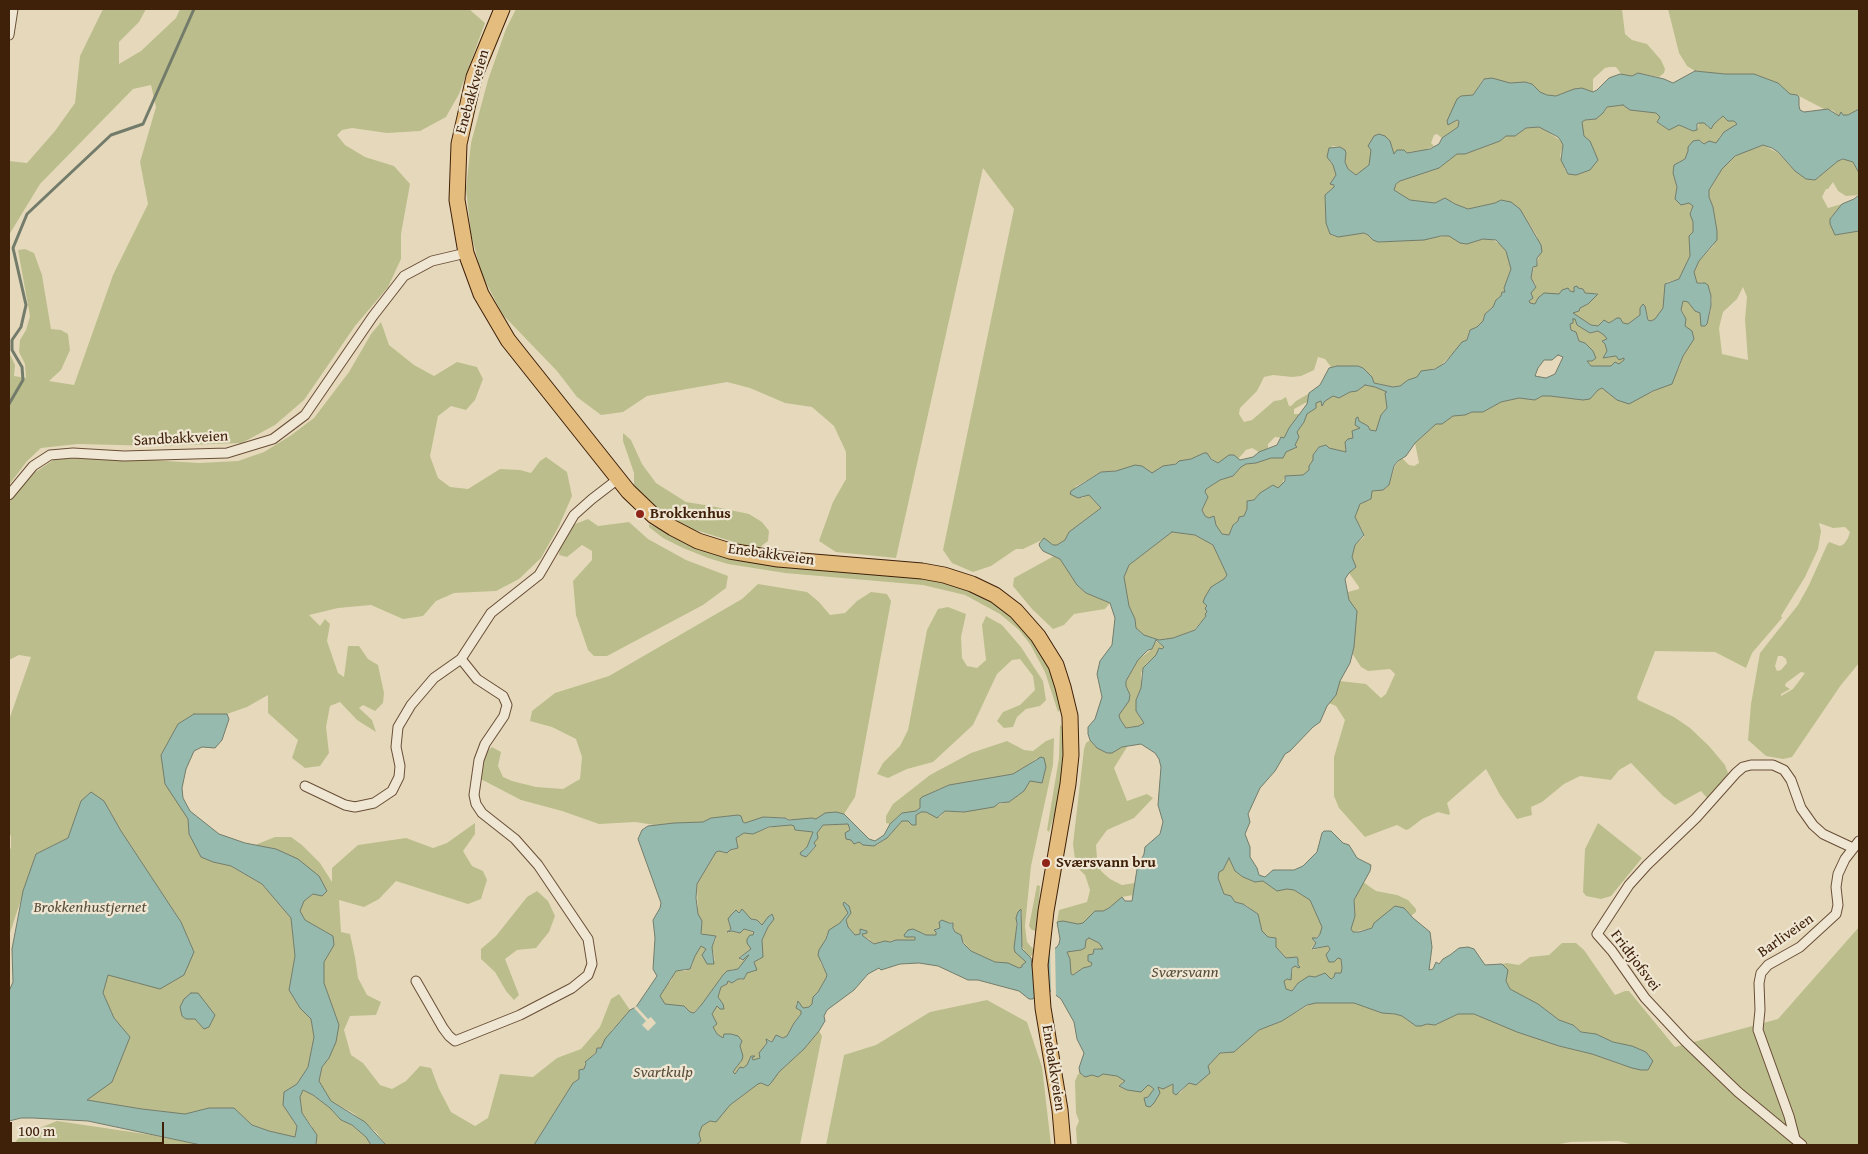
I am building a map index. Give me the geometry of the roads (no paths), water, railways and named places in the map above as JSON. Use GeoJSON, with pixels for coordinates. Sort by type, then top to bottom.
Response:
{"type":"FeatureCollection","features":[{"type":"Feature","properties":{"kind":"main road","name":"Enebakkveien"},"geometry":{"type":"LineString","coordinates":[[502,9],[474,77],[459,144],[457,200],[466,253],[481,294],[508,340],[618,479],[637,501],[654,516],[684,534],[713,547],[761,557],[903,569],[944,575],[972,584],[996,596],[1016,611],[1032,627],[1045,646],[1060,675],[1067,700],[1071,728],[1069,776],[1044,923],[1041,986],[1060,1110],[1063,1145]]}},
{"type":"Feature","properties":{"kind":"street"},"geometry":{"type":"LineString","coordinates":[[9,35],[13,9]]}},
{"type":"Feature","properties":{"kind":"street","name":"Sandbakkveien"},"geometry":{"type":"LineString","coordinates":[[9,495],[33,466],[50,455],[73,453],[124,456],[227,454],[273,439],[305,414],[373,316],[404,276],[432,261],[466,253]]}},
{"type":"Feature","properties":{"kind":"street"},"geometry":{"type":"LineString","coordinates":[[306,786],[345,805],[355,807],[374,803],[392,791],[399,777],[400,766],[396,747],[398,728],[411,705],[434,678],[462,659],[491,613],[539,574],[574,515],[618,479]]}},
{"type":"Feature","properties":{"kind":"street"},"geometry":{"type":"LineString","coordinates":[[416,981],[443,1028],[455,1040],[520,1015],[555,998],[572,988],[588,974],[592,964],[588,939],[543,873],[515,839],[482,812],[476,804],[474,795],[479,760],[485,744],[504,716],[507,705],[503,696],[477,679],[462,659]]}},
{"type":"Feature","properties":{"kind":"street","name":"Fridtjofsvei"},"geometry":{"type":"LineString","coordinates":[[1784,770],[1773,765],[1751,764],[1743,767],[1736,773],[1696,818],[1629,885],[1597,934],[1612,951],[1645,998],[1685,1041],[1731,1087],[1802,1145]]}},
{"type":"Feature","properties":{"kind":"street","name":"Barliveien"},"geometry":{"type":"LineString","coordinates":[[1784,770],[1791,780],[1801,808],[1810,821],[1823,834],[1856,844],[1838,874],[1836,887],[1838,905],[1836,914],[1800,947],[1768,965],[1761,973],[1758,1030],[1789,1116],[1795,1139]]}},
{"type":"Feature","properties":{"kind":"water","name":"Sværsvann"},"geometry":{"type":"Polygon","coordinates":[[[1695,71],[1754,74],[1778,83],[1790,94],[1797,95],[1799,97],[1800,110],[1804,112],[1828,109],[1839,116],[1841,112],[1843,115],[1848,115],[1859,109],[1859,173],[1853,162],[1843,159],[1815,180],[1806,179],[1795,171],[1778,152],[1763,145],[1735,156],[1722,169],[1709,190],[1717,240],[1699,261],[1694,272],[1697,283],[1708,285],[1711,296],[1707,324],[1701,326],[1700,313],[1695,311],[1688,302],[1683,301],[1681,310],[1686,319],[1685,326],[1692,331],[1694,339],[1683,356],[1672,384],[1653,391],[1629,404],[1617,400],[1602,388],[1590,399],[1583,400],[1542,396],[1535,400],[1519,398],[1501,402],[1483,412],[1453,416],[1442,424],[1436,424],[1415,443],[1406,456],[1398,461],[1394,466],[1389,485],[1383,490],[1372,491],[1371,499],[1360,504],[1355,517],[1364,535],[1355,545],[1352,557],[1356,567],[1345,579],[1349,600],[1357,611],[1354,647],[1350,663],[1340,681],[1336,695],[1327,706],[1320,722],[1285,754],[1275,771],[1260,788],[1248,814],[1250,822],[1245,834],[1250,847],[1250,857],[1259,875],[1265,877],[1273,870],[1294,870],[1303,866],[1317,852],[1322,833],[1324,831],[1331,831],[1343,843],[1349,845],[1357,858],[1371,865],[1370,871],[1354,900],[1355,916],[1351,929],[1353,932],[1372,928],[1374,923],[1395,906],[1404,908],[1430,932],[1432,947],[1429,970],[1433,969],[1436,962],[1439,964],[1459,948],[1468,947],[1474,949],[1485,965],[1502,964],[1508,970],[1506,981],[1510,989],[1538,1004],[1559,1020],[1573,1025],[1581,1032],[1596,1034],[1613,1042],[1632,1046],[1646,1052],[1653,1061],[1648,1070],[1632,1068],[1592,1054],[1559,1046],[1517,1032],[1474,1014],[1458,1014],[1435,1025],[1416,1026],[1402,1016],[1382,1013],[1354,1003],[1316,1003],[1307,1005],[1282,1021],[1259,1030],[1234,1052],[1220,1053],[1208,1066],[1210,1073],[1196,1085],[1189,1083],[1176,1095],[1173,1093],[1173,1084],[1163,1089],[1158,1087],[1160,1093],[1150,1107],[1146,1106],[1144,1098],[1148,1097],[1154,1089],[1148,1085],[1141,1092],[1127,1090],[1119,1086],[1125,1081],[1117,1076],[1103,1074],[1098,1077],[1092,1075],[1085,1077],[1080,1073],[1079,1068],[1084,1053],[1077,1039],[1074,1022],[1061,999],[1049,990],[1035,996],[1033,999],[1029,999],[1019,991],[978,980],[968,980],[938,966],[919,963],[900,964],[881,970],[879,968],[868,974],[854,990],[827,1010],[824,1016],[825,1021],[804,1049],[779,1072],[768,1086],[761,1083],[758,1084],[730,1105],[716,1122],[710,1121],[702,1126],[699,1134],[701,1141],[696,1145],[534,1145],[573,1083],[579,1079],[579,1070],[584,1069],[585,1062],[596,1053],[597,1048],[601,1048],[605,1039],[630,1010],[636,1007],[657,976],[653,969],[655,938],[653,920],[661,903],[638,839],[642,830],[648,826],[703,822],[711,818],[738,815],[741,816],[745,823],[763,817],[785,818],[789,820],[816,819],[825,813],[836,812],[844,814],[869,839],[875,841],[884,835],[890,824],[902,813],[916,811],[920,808],[920,799],[922,797],[949,785],[1013,774],[1041,757],[1044,758],[1046,767],[1042,783],[1030,781],[1024,791],[1009,802],[999,803],[994,807],[964,812],[945,811],[937,818],[926,812],[921,812],[916,815],[916,825],[912,825],[908,821],[902,821],[887,838],[874,846],[863,845],[859,842],[854,844],[851,840],[846,839],[845,833],[850,830],[848,824],[823,825],[817,833],[818,838],[814,843],[816,846],[806,857],[800,853],[807,847],[813,832],[795,830],[794,826],[791,825],[769,827],[753,834],[744,833],[736,838],[738,848],[727,853],[716,852],[697,884],[696,898],[698,914],[702,921],[701,934],[716,936],[712,947],[714,964],[707,964],[702,955],[706,949],[701,946],[690,969],[676,971],[660,996],[665,1004],[684,1006],[694,1013],[723,975],[727,971],[738,969],[749,955],[743,960],[739,958],[751,949],[747,939],[754,932],[744,929],[740,933],[727,932],[731,929],[728,919],[731,915],[736,910],[739,913],[742,909],[751,919],[757,920],[762,925],[772,914],[774,919],[762,940],[763,957],[754,962],[757,970],[747,973],[744,979],[738,979],[732,983],[728,981],[727,984],[721,987],[718,997],[724,1009],[720,1009],[717,1006],[712,1014],[717,1024],[713,1027],[717,1034],[723,1038],[724,1034],[731,1034],[738,1036],[742,1041],[740,1046],[743,1056],[733,1072],[735,1074],[740,1067],[743,1068],[747,1065],[751,1056],[755,1056],[752,1058],[753,1060],[760,1058],[759,1053],[767,1043],[766,1039],[772,1042],[776,1035],[783,1038],[787,1036],[801,1014],[801,1011],[796,1008],[798,1001],[803,1008],[809,1007],[812,1004],[813,997],[818,992],[827,975],[818,955],[819,950],[829,930],[840,923],[848,913],[843,904],[844,902],[849,906],[851,913],[846,920],[848,927],[855,935],[860,934],[860,929],[867,931],[867,933],[862,934],[863,936],[874,944],[885,941],[915,940],[915,937],[905,937],[904,935],[908,930],[913,929],[926,935],[936,935],[934,930],[940,928],[939,922],[942,920],[953,923],[955,932],[961,935],[963,943],[971,951],[995,962],[1008,963],[1019,968],[1026,962],[1015,952],[1014,948],[1016,918],[1021,909],[1022,949],[1031,958],[1034,980],[1048,981],[1048,952],[1056,948],[1060,939],[1057,922],[1083,923],[1095,911],[1103,911],[1109,908],[1122,897],[1125,901],[1132,901],[1137,869],[1145,847],[1160,834],[1163,822],[1158,805],[1161,767],[1155,753],[1141,744],[1122,747],[1112,753],[1107,753],[1097,748],[1090,740],[1088,734],[1088,727],[1095,719],[1102,697],[1097,674],[1100,661],[1112,645],[1115,618],[1110,603],[1086,593],[1077,585],[1060,559],[1043,551],[1039,544],[1044,538],[1053,545],[1057,545],[1065,540],[1069,532],[1101,508],[1089,495],[1078,498],[1070,494],[1071,491],[1101,472],[1116,471],[1135,465],[1142,466],[1152,473],[1163,466],[1176,464],[1179,461],[1191,459],[1204,453],[1207,453],[1211,459],[1218,463],[1229,455],[1234,455],[1240,460],[1253,457],[1259,452],[1277,445],[1281,437],[1284,438],[1307,404],[1309,393],[1320,385],[1329,368],[1358,366],[1363,368],[1372,377],[1374,383],[1393,387],[1400,386],[1408,380],[1417,377],[1421,371],[1435,369],[1445,363],[1462,342],[1467,340],[1470,330],[1477,327],[1483,321],[1485,314],[1493,307],[1502,292],[1505,292],[1504,288],[1511,269],[1506,251],[1496,240],[1483,239],[1467,244],[1460,243],[1449,236],[1441,236],[1424,240],[1378,242],[1364,233],[1338,237],[1330,234],[1326,223],[1325,195],[1334,187],[1334,185],[1330,184],[1336,175],[1333,165],[1327,157],[1329,148],[1340,147],[1345,150],[1345,162],[1348,169],[1356,175],[1369,165],[1371,150],[1368,146],[1374,136],[1379,134],[1385,136],[1390,141],[1394,154],[1397,150],[1404,150],[1407,153],[1430,149],[1439,144],[1442,138],[1458,127],[1459,121],[1457,120],[1448,125],[1447,121],[1457,99],[1461,96],[1473,95],[1484,79],[1492,78],[1510,83],[1525,82],[1532,84],[1540,92],[1556,96],[1582,88],[1593,92],[1609,78],[1620,74],[1632,76],[1638,73],[1673,83],[1695,71]],[[1623,105],[1607,107],[1596,119],[1582,122],[1584,136],[1590,141],[1598,160],[1590,170],[1576,175],[1568,174],[1561,160],[1563,145],[1558,137],[1539,127],[1526,128],[1515,136],[1506,136],[1500,141],[1465,154],[1457,154],[1439,168],[1400,181],[1396,184],[1394,190],[1410,200],[1435,203],[1445,198],[1468,209],[1501,200],[1511,202],[1520,209],[1541,245],[1542,252],[1537,258],[1537,266],[1533,267],[1531,278],[1536,287],[1531,293],[1533,298],[1529,301],[1530,303],[1535,304],[1544,293],[1559,294],[1562,290],[1568,288],[1574,292],[1574,287],[1577,286],[1583,289],[1585,293],[1598,294],[1588,304],[1580,308],[1579,311],[1573,313],[1591,325],[1598,326],[1604,320],[1609,323],[1617,318],[1620,318],[1623,323],[1628,324],[1640,315],[1640,308],[1643,304],[1648,320],[1651,321],[1655,319],[1663,308],[1665,284],[1679,279],[1690,256],[1689,236],[1693,232],[1693,222],[1690,214],[1693,206],[1689,203],[1681,205],[1675,199],[1677,187],[1673,173],[1674,165],[1685,159],[1688,147],[1693,141],[1699,140],[1704,144],[1709,141],[1716,143],[1724,132],[1737,124],[1734,121],[1728,121],[1723,116],[1711,129],[1704,123],[1699,123],[1697,124],[1697,130],[1693,131],[1679,125],[1669,130],[1657,122],[1660,117],[1656,113],[1630,110],[1623,105]],[[1575,319],[1570,324],[1571,330],[1576,332],[1579,341],[1585,343],[1593,351],[1596,358],[1592,361],[1587,361],[1591,366],[1611,366],[1615,362],[1619,364],[1624,360],[1624,358],[1619,360],[1616,356],[1603,358],[1607,351],[1602,341],[1607,339],[1604,335],[1598,331],[1590,333],[1577,325],[1575,319]],[[1558,355],[1552,360],[1544,360],[1535,376],[1546,378],[1555,374],[1563,357],[1558,355]],[[1365,385],[1357,391],[1350,392],[1339,398],[1333,396],[1325,401],[1322,406],[1321,401],[1316,403],[1316,408],[1307,414],[1297,432],[1299,437],[1295,445],[1297,447],[1286,452],[1283,458],[1271,458],[1246,464],[1233,476],[1220,480],[1206,489],[1205,492],[1208,497],[1202,510],[1205,516],[1209,518],[1214,516],[1216,525],[1222,534],[1229,535],[1239,517],[1244,516],[1247,509],[1247,501],[1254,500],[1260,493],[1273,485],[1278,488],[1285,481],[1285,476],[1303,475],[1309,470],[1313,455],[1319,447],[1326,445],[1329,448],[1346,452],[1345,442],[1353,438],[1352,431],[1360,428],[1355,425],[1356,418],[1358,417],[1359,421],[1368,426],[1370,430],[1376,431],[1381,415],[1387,408],[1385,393],[1387,392],[1365,385]],[[1172,532],[1129,565],[1124,577],[1129,606],[1135,619],[1136,628],[1144,635],[1159,640],[1173,638],[1195,630],[1206,616],[1205,608],[1207,606],[1203,602],[1205,597],[1211,587],[1227,575],[1213,545],[1195,535],[1172,532]],[[1156,640],[1152,649],[1148,650],[1138,660],[1126,681],[1130,695],[1129,701],[1119,715],[1126,728],[1139,726],[1144,723],[1136,711],[1136,700],[1141,688],[1143,668],[1156,655],[1159,648],[1162,649],[1164,647],[1156,640]],[[1229,858],[1223,870],[1219,872],[1218,878],[1224,894],[1231,896],[1235,902],[1243,904],[1258,914],[1262,931],[1268,937],[1276,938],[1276,947],[1286,958],[1297,957],[1300,967],[1295,966],[1292,968],[1291,980],[1287,979],[1284,981],[1286,989],[1292,991],[1298,983],[1309,976],[1315,977],[1325,973],[1331,979],[1335,973],[1341,973],[1341,959],[1338,958],[1334,962],[1329,962],[1326,955],[1330,949],[1328,946],[1312,949],[1316,943],[1312,938],[1317,938],[1322,927],[1310,900],[1294,890],[1277,891],[1263,881],[1255,882],[1243,877],[1235,871],[1229,858]],[[1089,938],[1086,940],[1085,948],[1067,952],[1070,959],[1071,974],[1073,975],[1083,968],[1091,966],[1092,963],[1088,961],[1088,955],[1093,954],[1094,949],[1103,949],[1099,943],[1089,938]]]}},
{"type":"Feature","properties":{"kind":"water"},"geometry":{"type":"Polygon","coordinates":[[[1859,195],[1859,231],[1835,235],[1830,219],[1842,204],[1859,195]]]}},
{"type":"Feature","properties":{"kind":"water","name":"Brokkenhustjernet"},"geometry":{"type":"Polygon","coordinates":[[[194,714],[227,714],[229,719],[222,740],[215,748],[202,747],[194,751],[186,769],[182,788],[183,798],[190,811],[219,834],[245,843],[276,849],[298,859],[319,876],[327,891],[322,896],[313,894],[304,901],[300,911],[305,920],[333,936],[334,945],[324,962],[324,983],[339,1025],[336,1042],[329,1058],[322,1067],[319,1081],[331,1101],[365,1122],[386,1145],[371,1145],[366,1137],[352,1125],[341,1120],[330,1108],[303,1090],[300,1097],[302,1113],[317,1135],[316,1145],[201,1145],[88,1121],[21,1118],[9,1121],[9,991],[13,982],[12,949],[23,891],[36,854],[68,838],[81,801],[91,792],[104,801],[121,831],[181,922],[194,952],[184,975],[160,989],[108,975],[103,993],[114,1018],[130,1037],[112,1082],[87,1100],[185,1114],[209,1108],[234,1108],[252,1125],[295,1137],[297,1126],[283,1105],[284,1092],[297,1084],[308,1067],[314,1037],[311,1019],[300,1008],[289,990],[295,956],[291,918],[262,884],[231,866],[201,857],[189,834],[188,819],[165,784],[161,755],[178,724],[194,714]]]}},
{"type":"Feature","properties":{"kind":"water"},"geometry":{"type":"Polygon","coordinates":[[[191,993],[198,993],[215,1015],[209,1027],[204,1029],[195,1019],[186,1019],[182,1016],[180,1007],[184,999],[191,993]]]}},
{"type":"Feature","properties":{"kind":"waterway"},"geometry":{"type":"LineString","coordinates":[[9,404],[23,380],[22,367],[12,350],[12,340],[21,327],[26,305],[13,248],[27,214],[111,135],[143,124],[194,9]]}},
{"type":"Feature","properties":{"kind":"place","name":"Brokkenhus"},"geometry":{"type":"Point","coordinates":[640,514]}},
{"type":"Feature","properties":{"kind":"place","name":"Sværsvann bru"},"geometry":{"type":"Point","coordinates":[1046,863]}},
{"type":"Feature","properties":{"kind":"water label","name":"Svartkulp"},"geometry":{"type":"Point","coordinates":[663,1073]}}]}
